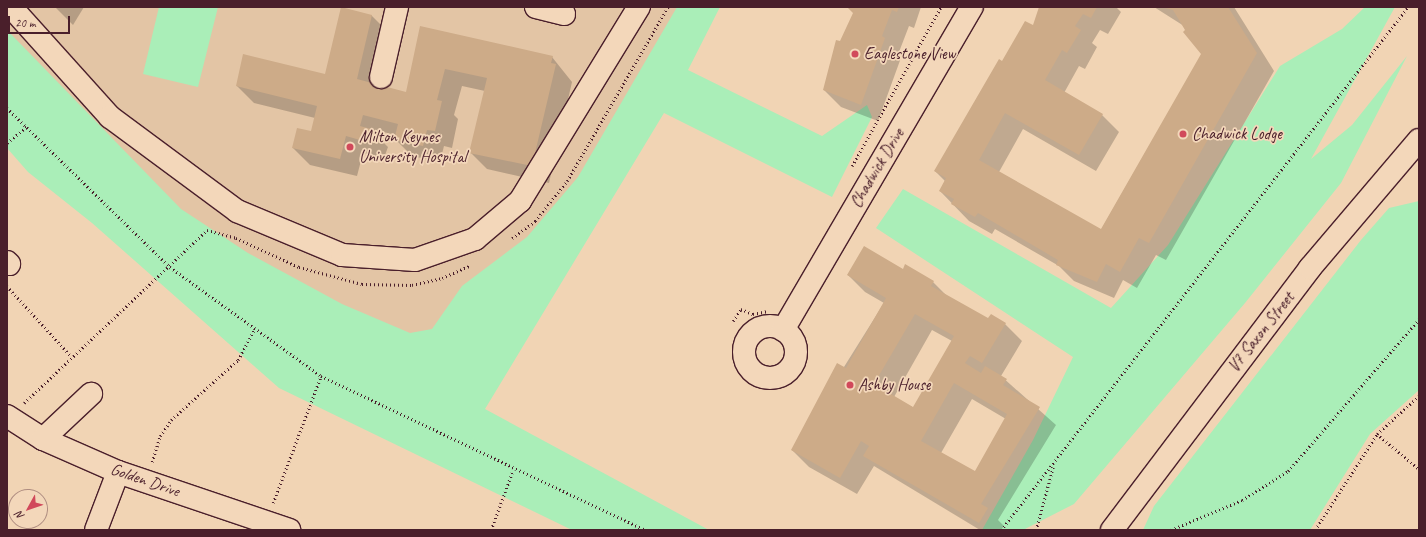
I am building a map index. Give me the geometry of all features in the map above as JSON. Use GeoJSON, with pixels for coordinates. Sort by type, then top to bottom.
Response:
{"type":"FeatureCollection","features":[{"type":"Feature","properties":{"kind":"street"},"geometry":{"type":"LineString","coordinates":[[11,7],[110,117],[237,211],[342,255],[415,260],[475,239],[520,201],[638,7]]}},
{"type":"Feature","properties":{"kind":"street"},"geometry":{"type":"LineString","coordinates":[[381,77],[397,7]]}},
{"type":"Feature","properties":{"kind":"street"},"geometry":{"type":"LineString","coordinates":[[536,7],[564,14]]}},
{"type":"Feature","properties":{"kind":"street","name":"Chadwick Drive"},"geometry":{"type":"LineString","coordinates":[[783,330],[972,7]]}},
{"type":"Feature","properties":{"kind":"street","name":"V7 Saxon Street"},"geometry":{"type":"LineString","coordinates":[[1112,530],[1310,268],[1418,144]]}},
{"type":"Feature","properties":{"kind":"street"},"geometry":{"type":"LineString","coordinates":[[43,439],[91,394]]}},
{"type":"Feature","properties":{"kind":"street","name":"Golden Drive"},"geometry":{"type":"LineString","coordinates":[[8,417],[43,439],[118,472],[289,530]]}},
{"type":"Feature","properties":{"kind":"street"},"geometry":{"type":"LineString","coordinates":[[96,530],[118,472]]}},
{"type":"Feature","properties":{"kind":"path"},"geometry":{"type":"LineString","coordinates":[[505,244],[534,221],[567,181],[668,7]]}},
{"type":"Feature","properties":{"kind":"path"},"geometry":{"type":"LineString","coordinates":[[849,173],[941,7]]}},
{"type":"Feature","properties":{"kind":"path"},"geometry":{"type":"LineString","coordinates":[[1001,530],[1054,465],[1408,7]]}},
{"type":"Feature","properties":{"kind":"path"},"geometry":{"type":"LineString","coordinates":[[7,108],[170,267],[321,376],[513,470],[645,530]]}},
{"type":"Feature","properties":{"kind":"path"},"geometry":{"type":"LineString","coordinates":[[7,143],[27,126]]}},
{"type":"Feature","properties":{"kind":"path"},"geometry":{"type":"LineString","coordinates":[[8,417],[71,356],[170,267],[207,230],[236,238],[299,268],[362,284],[412,285],[442,278],[475,263]]}},
{"type":"Feature","properties":{"kind":"path"},"geometry":{"type":"LineString","coordinates":[[7,286],[71,356]]}},
{"type":"Feature","properties":{"kind":"path"},"geometry":{"type":"LineString","coordinates":[[733,321],[741,309],[753,314],[775,307]]}},
{"type":"Feature","properties":{"kind":"path"},"geometry":{"type":"LineString","coordinates":[[1171,530],[1242,500],[1288,471],[1419,319]]}},
{"type":"Feature","properties":{"kind":"path"},"geometry":{"type":"LineString","coordinates":[[146,481],[160,436],[171,420],[238,360],[255,328]]}},
{"type":"Feature","properties":{"kind":"path"},"geometry":{"type":"LineString","coordinates":[[265,522],[321,376]]}},
{"type":"Feature","properties":{"kind":"path"},"geometry":{"type":"LineString","coordinates":[[1315,530],[1377,434],[1419,396]]}},
{"type":"Feature","properties":{"kind":"path"},"geometry":{"type":"LineString","coordinates":[[1377,434],[1419,468]]}},
{"type":"Feature","properties":{"kind":"path"},"geometry":{"type":"LineString","coordinates":[[1036,530],[1054,465]]}},
{"type":"Feature","properties":{"kind":"path"},"geometry":{"type":"LineString","coordinates":[[491,530],[513,470]]}},
{"type":"Feature","properties":{"kind":"shaded area","name":"Milton Keynes University Hospital"},"geometry":{"type":"Polygon","coordinates":[[[7,7],[686,7],[536,263],[424,376],[186,240],[7,53],[7,7]]]}},
{"type":"Feature","properties":{"kind":"green space"},"geometry":{"type":"Polygon","coordinates":[[[159,7],[218,7],[198,87],[143,74],[159,7]]]}},
{"type":"Feature","properties":{"kind":"green space"},"geometry":{"type":"Polygon","coordinates":[[[677,7],[720,7],[688,70],[822,136],[867,105],[872,117],[832,197],[664,113],[485,409],[709,530],[572,530],[279,388],[92,223],[28,172],[7,148],[7,30],[181,209],[248,253],[342,304],[410,333],[432,329],[462,286],[527,237],[578,177],[677,7]]]}},
{"type":"Feature","properties":{"kind":"green space"},"geometry":{"type":"Polygon","coordinates":[[[1365,7],[1395,7],[1311,159],[1352,125],[1407,56],[1341,183],[1245,303],[1074,504],[1023,530],[982,530],[1033,440],[1073,357],[876,228],[903,189],[1111,308],[1168,245],[1280,66],[1342,29],[1365,7]]]}},
{"type":"Feature","properties":{"kind":"green space"},"geometry":{"type":"Polygon","coordinates":[[[1419,201],[1419,390],[1370,434],[1310,530],[1143,530],[1154,506],[1361,240],[1389,208],[1419,201]]]}},
{"type":"Feature","properties":{"kind":"building"},"geometry":{"type":"Polygon","coordinates":[[[341,7],[372,15],[357,79],[406,92],[420,26],[553,56],[551,63],[556,64],[532,166],[469,153],[487,78],[445,69],[437,100],[442,101],[435,131],[427,130],[423,146],[394,140],[398,124],[363,115],[360,126],[371,129],[367,142],[346,136],[340,159],[292,148],[297,128],[311,131],[317,106],[236,86],[243,54],[325,74],[341,7]]]}},
{"type":"Feature","properties":{"kind":"building","name":"Eaglestone View"},"geometry":{"type":"Polygon","coordinates":[[[847,7],[899,7],[897,12],[892,10],[882,36],[885,38],[861,105],[823,90],[836,40],[840,41],[853,13],[847,7]]]}},
{"type":"Feature","properties":{"kind":"building","name":"Chadwick Lodge"},"geometry":{"type":"Polygon","coordinates":[[[1039,7],[1097,7],[1091,18],[1083,14],[1075,26],[1081,30],[1067,53],[1062,50],[1045,80],[1103,114],[1079,155],[1005,113],[979,160],[1101,229],[1201,54],[1183,32],[1185,30],[1173,10],[1162,7],[1228,7],[1257,53],[1149,243],[1139,238],[1120,272],[1106,264],[1097,282],[1056,265],[1058,260],[978,213],[975,217],[951,204],[954,199],[939,191],[946,178],[934,171],[999,59],[1002,61],[1025,21],[1033,25],[1039,7]]]}},
{"type":"Feature","properties":{"kind":"building","name":"Ashby House"},"geometry":{"type":"Polygon","coordinates":[[[864,246],[903,269],[905,264],[934,281],[931,286],[988,318],[991,314],[1006,323],[982,363],[970,356],[965,363],[981,373],[985,366],[1007,379],[1003,385],[1040,407],[981,504],[988,508],[979,523],[863,456],[869,446],[861,441],[840,478],[791,450],[837,363],[846,368],[886,298],[847,275],[864,246]],[[915,314],[874,384],[913,407],[954,336],[915,314]],[[954,383],[921,441],[975,471],[1007,414],[954,383]]]}},
{"type":"Feature","properties":{"kind":"place","name":"Eaglestone View"},"geometry":{"type":"Point","coordinates":[855,54]}},
{"type":"Feature","properties":{"kind":"place","name":"Chadwick Lodge"},"geometry":{"type":"Point","coordinates":[1183,134]}},
{"type":"Feature","properties":{"kind":"place","name":"Milton Keynes University Hospital"},"geometry":{"type":"Point","coordinates":[350,147]}},
{"type":"Feature","properties":{"kind":"place","name":"Ashby House"},"geometry":{"type":"Point","coordinates":[850,385]}}]}
